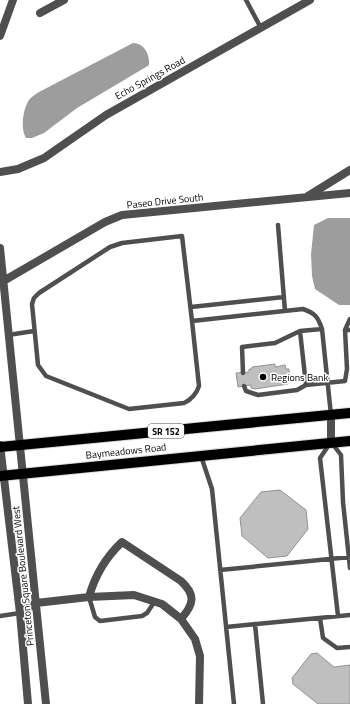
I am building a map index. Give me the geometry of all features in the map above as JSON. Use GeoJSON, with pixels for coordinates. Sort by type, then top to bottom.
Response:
{"type":"FeatureCollection","features":[{"type":"Feature","properties":{"kind":"main road","name":"Baymeadows Road"},"geometry":{"type":"LineString","coordinates":[[0,446],[350,413]]}},
{"type":"Feature","properties":{"kind":"main road","name":"Baymeadows Road"},"geometry":{"type":"LineString","coordinates":[[2,476],[350,440]]}},
{"type":"Feature","properties":{"kind":"street"},"geometry":{"type":"LineString","coordinates":[[0,36],[13,0]]}},
{"type":"Feature","properties":{"kind":"street"},"geometry":{"type":"LineString","coordinates":[[40,13],[64,0]]}},
{"type":"Feature","properties":{"kind":"street","name":"Echo Springs Road"},"geometry":{"type":"LineString","coordinates":[[0,172],[18,169],[44,158],[106,115],[310,0]]}},
{"type":"Feature","properties":{"kind":"street"},"geometry":{"type":"LineString","coordinates":[[305,197],[350,170]]}},
{"type":"Feature","properties":{"kind":"street","name":"Paseo Drive South"},"geometry":{"type":"LineString","coordinates":[[1,283],[104,222],[122,215],[350,193]]}},
{"type":"Feature","properties":{"kind":"street","name":"Princeton Square Boulevard West"},"geometry":{"type":"LineString","coordinates":[[0,248],[1,283],[20,445],[46,704]]}},
{"type":"Feature","properties":{"kind":"street"},"geometry":{"type":"LineString","coordinates":[[331,415],[332,442]]}},
{"type":"Feature","properties":{"kind":"street","name":"Princeton Square Boulevard West"},"geometry":{"type":"LineString","coordinates":[[0,446],[2,476],[20,613],[28,704]]}},
{"type":"Feature","properties":{"kind":"street"},"geometry":{"type":"LineString","coordinates":[[89,597],[92,584],[102,565],[111,552],[122,542],[188,588],[191,595],[190,608],[181,619]]}},
{"type":"Feature","properties":{"kind":"street"},"geometry":{"type":"LineString","coordinates":[[20,613],[36,603],[89,597],[134,595],[155,601],[169,608],[181,619],[195,639],[200,656],[199,704]]}},
{"type":"Feature","properties":{"kind":"lane"},"geometry":{"type":"LineString","coordinates":[[246,0],[261,28]]}},
{"type":"Feature","properties":{"kind":"lane"},"geometry":{"type":"LineString","coordinates":[[278,225],[286,311]]}},
{"type":"Feature","properties":{"kind":"lane"},"geometry":{"type":"LineString","coordinates":[[182,236],[192,321],[199,386],[198,390],[188,401],[184,403],[129,409],[46,376],[38,364],[32,304],[34,298],[110,247],[122,242],[182,236]]}},
{"type":"Feature","properties":{"kind":"lane"},"geometry":{"type":"LineString","coordinates":[[191,307],[284,297]]}},
{"type":"Feature","properties":{"kind":"lane"},"geometry":{"type":"LineString","coordinates":[[192,321],[302,309],[312,312],[319,318],[322,328],[331,415]]}},
{"type":"Feature","properties":{"kind":"lane"},"geometry":{"type":"LineString","coordinates":[[244,386],[246,391],[258,395],[297,390],[306,385],[348,381],[348,330],[350,319]]}},
{"type":"Feature","properties":{"kind":"lane"},"geometry":{"type":"LineString","coordinates":[[243,373],[242,347],[275,343],[300,331],[322,328]]}},
{"type":"Feature","properties":{"kind":"lane"},"geometry":{"type":"LineString","coordinates":[[300,331],[306,385]]}},
{"type":"Feature","properties":{"kind":"lane"},"geometry":{"type":"LineString","coordinates":[[8,334],[34,332]]}},
{"type":"Feature","properties":{"kind":"lane"},"geometry":{"type":"LineString","coordinates":[[338,616],[320,458],[332,442],[341,456],[343,502],[350,568]]}},
{"type":"Feature","properties":{"kind":"lane"},"geometry":{"type":"LineString","coordinates":[[201,456],[212,489],[234,704]]}},
{"type":"Feature","properties":{"kind":"lane"},"geometry":{"type":"LineString","coordinates":[[220,570],[349,557]]}},
{"type":"Feature","properties":{"kind":"lane"},"geometry":{"type":"LineString","coordinates":[[89,597],[95,617],[100,621],[142,616],[147,614],[155,601]]}},
{"type":"Feature","properties":{"kind":"lane"},"geometry":{"type":"LineString","coordinates":[[0,616],[20,613]]}},
{"type":"Feature","properties":{"kind":"lane"},"geometry":{"type":"LineString","coordinates":[[226,627],[350,615]]}},
{"type":"Feature","properties":{"kind":"lane"},"geometry":{"type":"LineString","coordinates":[[320,618],[323,638],[337,648],[350,647]]}},
{"type":"Feature","properties":{"kind":"lane"},"geometry":{"type":"LineString","coordinates":[[256,624],[263,704]]}},
{"type":"Feature","properties":{"kind":"shaded area"},"geometry":{"type":"Polygon","coordinates":[[[133,43],[137,43],[146,50],[149,65],[77,108],[44,133],[32,138],[26,138],[23,130],[23,119],[25,108],[31,98],[39,92],[133,43]]]}},
{"type":"Feature","properties":{"kind":"shaded area"},"geometry":{"type":"Polygon","coordinates":[[[328,218],[350,218],[350,305],[339,305],[315,289],[312,276],[311,254],[314,225],[328,218]]]}},
{"type":"Feature","properties":{"kind":"building","name":"Regions Bank"},"geometry":{"type":"Polygon","coordinates":[[[275,364],[275,367],[285,365],[286,369],[289,369],[290,381],[287,382],[288,384],[255,389],[251,388],[251,385],[238,387],[236,373],[249,372],[249,369],[252,369],[252,367],[275,364]]]}},
{"type":"Feature","properties":{"kind":"building"},"geometry":{"type":"Polygon","coordinates":[[[280,490],[306,510],[308,529],[287,556],[268,558],[242,536],[240,518],[261,492],[280,490]]]}},
{"type":"Feature","properties":{"kind":"building"},"geometry":{"type":"Polygon","coordinates":[[[317,653],[334,667],[350,665],[350,704],[318,704],[293,684],[292,678],[311,654],[317,653]]]}},
{"type":"Feature","properties":{"kind":"place","name":"Regions Bank"},"geometry":{"type":"Point","coordinates":[263,377]}}]}
